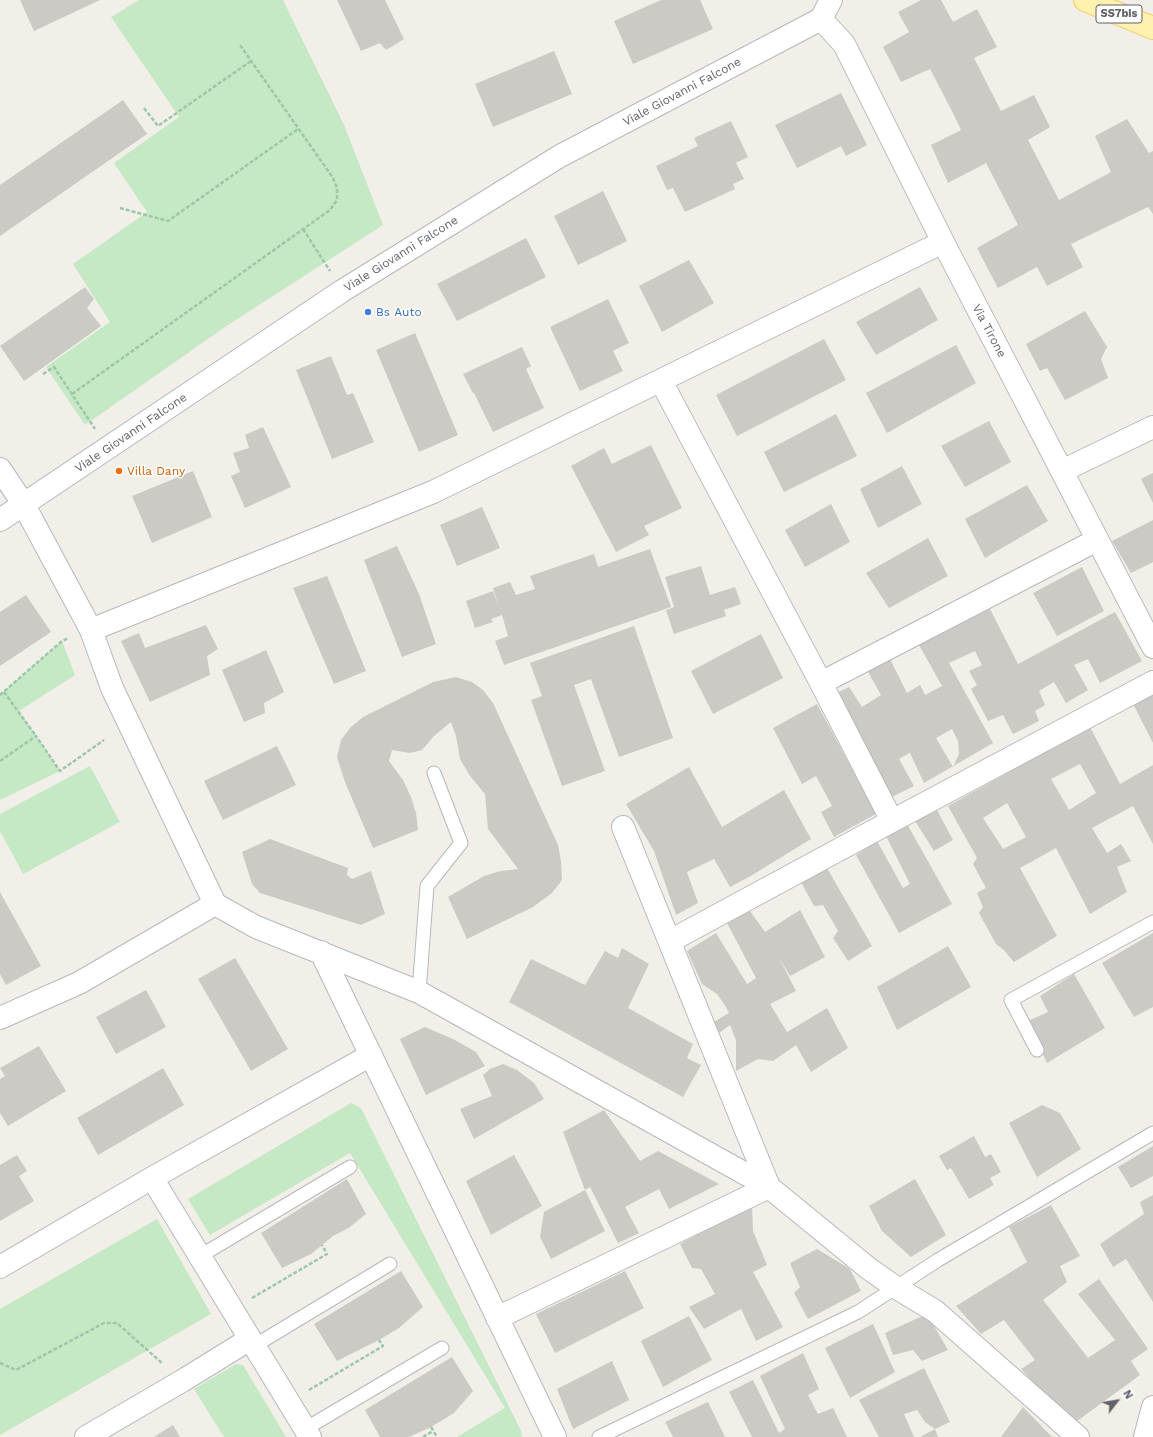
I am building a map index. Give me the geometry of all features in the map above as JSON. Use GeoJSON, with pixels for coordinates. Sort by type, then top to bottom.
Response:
{"type":"FeatureCollection","features":[{"type":"Feature","properties":{"kind":"main road","name":"SS7bis"},"geometry":{"type":"LineString","coordinates":[[1085,0],[1153,28]]}},
{"type":"Feature","properties":{"kind":"street","name":"Via Tirone"},"geometry":{"type":"LineString","coordinates":[[824,6],[943,242],[1153,647]]}},
{"type":"Feature","properties":{"kind":"street","name":"Viale Giovanni Falcone"},"geometry":{"type":"LineString","coordinates":[[0,520],[342,291],[560,156],[824,6]]}},
{"type":"Feature","properties":{"kind":"street"},"geometry":{"type":"LineString","coordinates":[[91,630],[433,492],[943,242]]}},
{"type":"Feature","properties":{"kind":"street"},"geometry":{"type":"LineString","coordinates":[[661,381],[892,820]]}},
{"type":"Feature","properties":{"kind":"street"},"geometry":{"type":"LineString","coordinates":[[1062,471],[1153,427]]}},
{"type":"Feature","properties":{"kind":"street"},"geometry":{"type":"LineString","coordinates":[[0,469],[24,505],[91,630],[112,688],[215,904],[256,927],[419,992],[769,1187],[868,1268],[895,1287],[935,1311],[1078,1437]]}},
{"type":"Feature","properties":{"kind":"street"},"geometry":{"type":"LineString","coordinates":[[821,683],[1097,540]]}},
{"type":"Feature","properties":{"kind":"street"},"geometry":{"type":"LineString","coordinates":[[670,941],[892,820],[1153,682]]}},
{"type":"Feature","properties":{"kind":"street"},"geometry":{"type":"LineString","coordinates":[[623,827],[769,1187]]}},
{"type":"Feature","properties":{"kind":"street"},"geometry":{"type":"LineString","coordinates":[[0,1018],[79,983],[215,904]]}},
{"type":"Feature","properties":{"kind":"street"},"geometry":{"type":"LineString","coordinates":[[321,952],[555,1437]]}},
{"type":"Feature","properties":{"kind":"street"},"geometry":{"type":"LineString","coordinates":[[0,1267],[152,1178],[371,1054]]}},
{"type":"Feature","properties":{"kind":"street"},"geometry":{"type":"LineString","coordinates":[[152,1178],[308,1433]]}},
{"type":"Feature","properties":{"kind":"street"},"geometry":{"type":"LineString","coordinates":[[497,1318],[769,1187]]}},
{"type":"Feature","properties":{"kind":"street"},"geometry":{"type":"LineString","coordinates":[[86,1437],[252,1342]]}},
{"type":"Feature","properties":{"kind":"street"},"geometry":{"type":"LineString","coordinates":[[1145,1437],[1153,1407]]}},
{"type":"Feature","properties":{"kind":"lane"},"geometry":{"type":"LineString","coordinates":[[419,992],[427,886],[461,842],[434,773]]}},
{"type":"Feature","properties":{"kind":"lane"},"geometry":{"type":"LineString","coordinates":[[1037,1050],[1011,1000],[1153,922]]}},
{"type":"Feature","properties":{"kind":"lane"},"geometry":{"type":"LineString","coordinates":[[599,1437],[858,1312],[895,1287],[1153,1132]]}},
{"type":"Feature","properties":{"kind":"lane"},"geometry":{"type":"LineString","coordinates":[[200,1256],[350,1167]]}},
{"type":"Feature","properties":{"kind":"lane"},"geometry":{"type":"LineString","coordinates":[[252,1342],[390,1264]]}},
{"type":"Feature","properties":{"kind":"lane"},"geometry":{"type":"LineString","coordinates":[[308,1433],[442,1348]]}},
{"type":"Feature","properties":{"kind":"path"},"geometry":{"type":"LineString","coordinates":[[72,394],[330,210],[337,200],[337,188],[333,178],[240,45]]}},
{"type":"Feature","properties":{"kind":"path"},"geometry":{"type":"LineString","coordinates":[[144,108],[158,126],[251,61]]}},
{"type":"Feature","properties":{"kind":"path"},"geometry":{"type":"LineString","coordinates":[[120,208],[168,221],[298,129]]}},
{"type":"Feature","properties":{"kind":"path"},"geometry":{"type":"LineString","coordinates":[[303,229],[342,291]]}},
{"type":"Feature","properties":{"kind":"path"},"geometry":{"type":"LineString","coordinates":[[43,374],[54,367],[108,448]]}},
{"type":"Feature","properties":{"kind":"path"},"geometry":{"type":"LineString","coordinates":[[0,695],[62,641],[91,630]]}},
{"type":"Feature","properties":{"kind":"path"},"geometry":{"type":"LineString","coordinates":[[4,692],[60,771],[104,740]]}},
{"type":"Feature","properties":{"kind":"path"},"geometry":{"type":"LineString","coordinates":[[0,761],[36,736]]}},
{"type":"Feature","properties":{"kind":"path"},"geometry":{"type":"LineString","coordinates":[[232,1309],[327,1254],[322,1245]]}},
{"type":"Feature","properties":{"kind":"path"},"geometry":{"type":"LineString","coordinates":[[0,1363],[16,1370],[104,1323],[117,1323],[182,1381]]}},
{"type":"Feature","properties":{"kind":"path"},"geometry":{"type":"LineString","coordinates":[[289,1402],[383,1346],[379,1340]]}},
{"type":"Feature","properties":{"kind":"path"},"geometry":{"type":"LineString","coordinates":[[431,1427],[437,1437]]}},
{"type":"Feature","properties":{"kind":"path"},"geometry":{"type":"LineString","coordinates":[[424,1437],[433,1431]]}},
{"type":"Feature","properties":{"kind":"green space"},"geometry":{"type":"Polygon","coordinates":[[[139,0],[283,0],[344,125],[383,225],[225,327],[85,425],[46,367],[110,322],[73,264],[147,212],[114,163],[179,117],[111,17],[139,0]]]}},
{"type":"Feature","properties":{"kind":"green space"},"geometry":{"type":"Polygon","coordinates":[[[62,641],[75,675],[19,711],[60,771],[0,800],[0,695],[62,641]]]}},
{"type":"Feature","properties":{"kind":"green space"},"geometry":{"type":"Polygon","coordinates":[[[90,766],[120,822],[23,874],[0,831],[0,814],[90,766]]]}},
{"type":"Feature","properties":{"kind":"green space"},"geometry":{"type":"Polygon","coordinates":[[[351,1103],[361,1108],[521,1431],[522,1437],[457,1437],[505,1408],[350,1153],[210,1235],[188,1199],[351,1103]]]}},
{"type":"Feature","properties":{"kind":"green space"},"geometry":{"type":"Polygon","coordinates":[[[157,1219],[211,1314],[0,1435],[0,1309],[157,1219]]]}},
{"type":"Feature","properties":{"kind":"green space"},"geometry":{"type":"Polygon","coordinates":[[[236,1364],[243,1365],[286,1437],[224,1437],[194,1389],[236,1364]]]}},
{"type":"Feature","properties":{"kind":"building"},"geometry":{"type":"Polygon","coordinates":[[[20,0],[100,0],[34,31],[20,0]]]}},
{"type":"Feature","properties":{"kind":"building"},"geometry":{"type":"Polygon","coordinates":[[[337,0],[385,0],[404,39],[386,50],[380,43],[361,51],[337,0]]]}},
{"type":"Feature","properties":{"kind":"building"},"geometry":{"type":"Polygon","coordinates":[[[661,0],[700,0],[713,29],[633,64],[614,21],[661,0]]]}},
{"type":"Feature","properties":{"kind":"building"},"geometry":{"type":"Polygon","coordinates":[[[921,0],[941,0],[953,22],[977,9],[997,47],[974,58],[1001,111],[1034,95],[1050,127],[1028,140],[1059,200],[1111,172],[1095,136],[1127,119],[1149,153],[1153,151],[1153,214],[1148,207],[1071,244],[1083,267],[1047,286],[1037,267],[998,288],[977,248],[1018,225],[986,163],[948,183],[931,145],[961,130],[952,111],[930,69],[901,82],[883,47],[909,32],[898,12],[921,0]]]}},
{"type":"Feature","properties":{"kind":"building"},"geometry":{"type":"Polygon","coordinates":[[[554,51],[572,94],[493,127],[475,84],[554,51]]]}},
{"type":"Feature","properties":{"kind":"building"},"geometry":{"type":"Polygon","coordinates":[[[841,93],[867,145],[846,156],[841,146],[797,168],[775,125],[841,93]]]}},
{"type":"Feature","properties":{"kind":"building"},"geometry":{"type":"Polygon","coordinates":[[[123,100],[147,134],[0,236],[0,185],[123,100]]]}},
{"type":"Feature","properties":{"kind":"building"},"geometry":{"type":"Polygon","coordinates":[[[731,121],[748,157],[736,163],[744,179],[733,184],[735,189],[685,212],[673,188],[667,190],[656,166],[698,146],[694,138],[731,121]]]}},
{"type":"Feature","properties":{"kind":"building"},"geometry":{"type":"Polygon","coordinates":[[[603,191],[627,241],[578,265],[554,216],[603,191]]]}},
{"type":"Feature","properties":{"kind":"building"},"geometry":{"type":"Polygon","coordinates":[[[526,238],[546,277],[457,321],[437,284],[526,238]]]}},
{"type":"Feature","properties":{"kind":"building"},"geometry":{"type":"Polygon","coordinates":[[[689,260],[714,303],[662,332],[639,286],[689,260]]]}},
{"type":"Feature","properties":{"kind":"building"},"geometry":{"type":"Polygon","coordinates":[[[85,287],[94,299],[87,308],[101,326],[24,381],[0,346],[85,287]]]}},
{"type":"Feature","properties":{"kind":"building"},"geometry":{"type":"Polygon","coordinates":[[[920,287],[938,320],[876,355],[856,322],[920,287]]]}},
{"type":"Feature","properties":{"kind":"building"},"geometry":{"type":"Polygon","coordinates":[[[608,299],[629,343],[613,351],[623,371],[580,391],[550,327],[608,299]]]}},
{"type":"Feature","properties":{"kind":"building"},"geometry":{"type":"Polygon","coordinates":[[[1085,311],[1107,347],[1101,359],[1108,378],[1065,400],[1047,368],[1040,371],[1026,344],[1085,311]]]}},
{"type":"Feature","properties":{"kind":"building"},"geometry":{"type":"Polygon","coordinates":[[[415,333],[458,435],[419,452],[376,350],[415,333]]]}},
{"type":"Feature","properties":{"kind":"building"},"geometry":{"type":"Polygon","coordinates":[[[824,339],[846,380],[737,436],[716,395],[824,339]]]}},
{"type":"Feature","properties":{"kind":"building"},"geometry":{"type":"Polygon","coordinates":[[[956,345],[976,383],[887,433],[866,393],[956,345]]]}},
{"type":"Feature","properties":{"kind":"building"},"geometry":{"type":"Polygon","coordinates":[[[522,347],[531,366],[526,369],[544,408],[493,432],[463,374],[522,347]]]}},
{"type":"Feature","properties":{"kind":"building"},"geometry":{"type":"Polygon","coordinates":[[[331,356],[347,395],[353,393],[374,442],[332,459],[296,370],[331,356]]]}},
{"type":"Feature","properties":{"kind":"building"},"geometry":{"type":"Polygon","coordinates":[[[836,414],[857,456],[784,492],[764,452],[836,414]]]}},
{"type":"Feature","properties":{"kind":"building"},"geometry":{"type":"Polygon","coordinates":[[[989,421],[1011,462],[965,487],[941,446],[989,421]]]}},
{"type":"Feature","properties":{"kind":"building"},"geometry":{"type":"Polygon","coordinates":[[[263,427],[291,487],[245,508],[231,476],[240,472],[233,453],[249,448],[245,435],[263,427]]]}},
{"type":"Feature","properties":{"kind":"building"},"geometry":{"type":"Polygon","coordinates":[[[651,445],[682,508],[644,526],[649,535],[616,552],[571,466],[604,448],[612,464],[651,445]]]}},
{"type":"Feature","properties":{"kind":"building"},"geometry":{"type":"Polygon","coordinates":[[[902,466],[922,504],[878,528],[860,489],[902,466]]]}},
{"type":"Feature","properties":{"kind":"building"},"geometry":{"type":"Polygon","coordinates":[[[193,471],[212,517],[152,543],[132,496],[193,471]]]}},
{"type":"Feature","properties":{"kind":"building"},"geometry":{"type":"Polygon","coordinates":[[[1153,473],[1153,503],[1141,479],[1153,473]]]}},
{"type":"Feature","properties":{"kind":"building"},"geometry":{"type":"Polygon","coordinates":[[[1027,485],[1048,521],[985,558],[965,519],[1027,485]]]}},
{"type":"Feature","properties":{"kind":"building"},"geometry":{"type":"Polygon","coordinates":[[[831,504],[850,542],[805,567],[785,530],[831,504]]]}},
{"type":"Feature","properties":{"kind":"building"},"geometry":{"type":"Polygon","coordinates":[[[482,507],[500,548],[457,566],[440,525],[482,507]]]}},
{"type":"Feature","properties":{"kind":"building"},"geometry":{"type":"Polygon","coordinates":[[[1153,520],[1153,562],[1131,573],[1112,541],[1153,520]]]}},
{"type":"Feature","properties":{"kind":"building"},"geometry":{"type":"Polygon","coordinates":[[[928,538],[948,576],[889,608],[866,573],[928,538]]]}},
{"type":"Feature","properties":{"kind":"building"},"geometry":{"type":"Polygon","coordinates":[[[397,546],[419,594],[436,644],[402,657],[364,560],[397,546]]]}},
{"type":"Feature","properties":{"kind":"building"},"geometry":{"type":"Polygon","coordinates":[[[650,549],[671,607],[504,665],[495,641],[508,636],[502,615],[491,619],[493,622],[475,628],[466,601],[493,591],[499,607],[493,588],[510,582],[516,595],[535,589],[530,576],[594,554],[598,567],[650,549]]]}},
{"type":"Feature","properties":{"kind":"building"},"geometry":{"type":"Polygon","coordinates":[[[701,566],[710,595],[735,587],[741,604],[724,610],[726,616],[674,634],[666,610],[674,607],[665,577],[701,566]]]}},
{"type":"Feature","properties":{"kind":"building"},"geometry":{"type":"Polygon","coordinates":[[[1082,567],[1104,611],[1057,636],[1033,593],[1082,567]]]}},
{"type":"Feature","properties":{"kind":"building"},"geometry":{"type":"Polygon","coordinates":[[[327,576],[366,671],[334,684],[293,588],[327,576]]]}},
{"type":"Feature","properties":{"kind":"building"},"geometry":{"type":"Polygon","coordinates":[[[26,595],[51,632],[0,666],[0,612],[26,595]]]}},
{"type":"Feature","properties":{"kind":"building"},"geometry":{"type":"Polygon","coordinates":[[[990,609],[1018,664],[1115,612],[1142,661],[1100,683],[1088,659],[1074,665],[1088,690],[1066,703],[1054,682],[1039,691],[1045,705],[1035,711],[1039,721],[1013,734],[1003,715],[988,721],[971,689],[977,685],[969,671],[982,665],[975,651],[949,663],[993,743],[954,766],[959,754],[958,741],[952,729],[936,738],[953,766],[924,783],[910,753],[899,759],[914,786],[892,797],[835,694],[849,687],[862,707],[881,695],[868,672],[890,659],[907,693],[920,685],[925,695],[942,686],[919,645],[990,609]]]}},
{"type":"Feature","properties":{"kind":"building"},"geometry":{"type":"Polygon","coordinates":[[[206,625],[218,649],[207,656],[210,675],[150,702],[121,641],[139,633],[145,648],[206,625]]]}},
{"type":"Feature","properties":{"kind":"building"},"geometry":{"type":"Polygon","coordinates":[[[634,626],[673,738],[619,757],[591,679],[574,685],[605,771],[562,786],[531,700],[542,696],[530,663],[634,626]]]}},
{"type":"Feature","properties":{"kind":"building"},"geometry":{"type":"Polygon","coordinates":[[[761,634],[783,678],[713,714],[691,671],[761,634]]]}},
{"type":"Feature","properties":{"kind":"building"},"geometry":{"type":"Polygon","coordinates":[[[266,650],[284,692],[264,703],[265,713],[244,722],[222,670],[266,650]]]}},
{"type":"Feature","properties":{"kind":"building"},"geometry":{"type":"Polygon","coordinates":[[[456,677],[472,682],[483,690],[493,703],[558,845],[562,880],[552,893],[533,907],[467,939],[448,897],[484,876],[501,871],[518,869],[488,829],[485,794],[470,776],[460,759],[456,736],[451,722],[434,736],[422,750],[410,753],[392,750],[389,761],[403,780],[411,797],[416,813],[418,830],[373,848],[345,782],[337,757],[341,740],[351,727],[363,717],[433,682],[456,677]]]}},
{"type":"Feature","properties":{"kind":"building"},"geometry":{"type":"Polygon","coordinates":[[[1153,694],[1153,743],[1133,704],[1153,694]]]}},
{"type":"Feature","properties":{"kind":"building"},"geometry":{"type":"Polygon","coordinates":[[[817,704],[876,814],[834,837],[821,812],[832,806],[816,776],[802,784],[773,728],[817,704]]]}},
{"type":"Feature","properties":{"kind":"building"},"geometry":{"type":"Polygon","coordinates":[[[1090,727],[1120,784],[1153,765],[1153,844],[1133,806],[1092,828],[1107,853],[1121,844],[1131,861],[1117,867],[1127,892],[1090,914],[1056,848],[1020,868],[1057,936],[1014,962],[1004,950],[996,944],[979,913],[983,907],[977,893],[986,888],[973,864],[977,858],[948,806],[1090,727]],[[1080,764],[1051,779],[1069,810],[1096,793],[1080,764]],[[1007,803],[983,818],[1003,849],[1026,837],[1007,803]]]}},
{"type":"Feature","properties":{"kind":"building"},"geometry":{"type":"Polygon","coordinates":[[[277,746],[296,785],[223,820],[204,781],[277,746]]]}},
{"type":"Feature","properties":{"kind":"building"},"geometry":{"type":"Polygon","coordinates":[[[689,767],[722,827],[784,790],[811,839],[730,887],[714,859],[687,872],[698,903],[676,915],[654,851],[626,804],[689,767]]]}},
{"type":"Feature","properties":{"kind":"building"},"geometry":{"type":"Polygon","coordinates":[[[937,810],[953,840],[934,851],[915,821],[937,810]]]}},
{"type":"Feature","properties":{"kind":"building"},"geometry":{"type":"Polygon","coordinates":[[[907,824],[952,904],[899,933],[856,855],[877,841],[903,888],[910,884],[886,836],[907,824]]]}},
{"type":"Feature","properties":{"kind":"building"},"geometry":{"type":"Polygon","coordinates":[[[270,839],[348,868],[347,875],[352,879],[371,871],[385,914],[361,925],[260,893],[252,884],[242,852],[270,839]]]}},
{"type":"Feature","properties":{"kind":"building"},"geometry":{"type":"Polygon","coordinates":[[[827,868],[872,946],[848,961],[833,938],[838,931],[823,905],[814,906],[801,882],[827,868]]]}},
{"type":"Feature","properties":{"kind":"building"},"geometry":{"type":"Polygon","coordinates":[[[0,892],[41,966],[6,985],[0,974],[0,892]]]}},
{"type":"Feature","properties":{"kind":"building"},"geometry":{"type":"Polygon","coordinates":[[[800,910],[825,957],[790,976],[779,958],[796,991],[770,1004],[787,1032],[827,1008],[848,1048],[811,1072],[796,1045],[773,1061],[758,1059],[736,1071],[736,1040],[730,1025],[718,1034],[712,1023],[729,1013],[717,994],[702,984],[687,951],[716,933],[747,984],[756,978],[727,923],[750,911],[765,932],[800,910]]]}},
{"type":"Feature","properties":{"kind":"building"},"geometry":{"type":"Polygon","coordinates":[[[1153,933],[1153,1007],[1134,1017],[1102,963],[1153,933]]]}},
{"type":"Feature","properties":{"kind":"building"},"geometry":{"type":"Polygon","coordinates":[[[948,946],[971,987],[897,1030],[877,987],[948,946]]]}},
{"type":"Feature","properties":{"kind":"building"},"geometry":{"type":"Polygon","coordinates":[[[622,948],[649,964],[628,1008],[693,1044],[687,1058],[701,1065],[683,1097],[509,1002],[531,959],[585,985],[605,951],[618,958],[622,948]]]}},
{"type":"Feature","properties":{"kind":"building"},"geometry":{"type":"Polygon","coordinates":[[[235,958],[288,1049],[251,1071],[198,979],[235,958]]]}},
{"type":"Feature","properties":{"kind":"building"},"geometry":{"type":"Polygon","coordinates":[[[1074,974],[1105,1028],[1047,1063],[1028,1021],[1048,1012],[1040,996],[1074,974]]]}},
{"type":"Feature","properties":{"kind":"building"},"geometry":{"type":"Polygon","coordinates":[[[146,990],[166,1027],[116,1054],[96,1017],[146,990]]]}},
{"type":"Feature","properties":{"kind":"building"},"geometry":{"type":"Polygon","coordinates":[[[425,1027],[453,1039],[476,1052],[485,1066],[426,1095],[400,1039],[425,1027]]]}},
{"type":"Feature","properties":{"kind":"building"},"geometry":{"type":"Polygon","coordinates":[[[39,1046],[66,1091],[8,1126],[0,1113],[0,1079],[5,1076],[0,1068],[39,1046]]]}},
{"type":"Feature","properties":{"kind":"building"},"geometry":{"type":"Polygon","coordinates":[[[503,1064],[517,1070],[534,1083],[544,1099],[474,1139],[460,1109],[492,1096],[483,1075],[490,1069],[503,1064]]]}},
{"type":"Feature","properties":{"kind":"building"},"geometry":{"type":"Polygon","coordinates":[[[163,1068],[184,1105],[98,1155],[77,1118],[163,1068]]]}},
{"type":"Feature","properties":{"kind":"building"},"geometry":{"type":"Polygon","coordinates":[[[1042,1105],[1060,1113],[1081,1149],[1037,1177],[1009,1123],[1042,1105]]]}},
{"type":"Feature","properties":{"kind":"building"},"geometry":{"type":"Polygon","coordinates":[[[604,1110],[640,1161],[658,1151],[719,1184],[669,1209],[659,1189],[625,1207],[639,1233],[618,1243],[590,1187],[585,1190],[563,1132],[604,1110]]]}},
{"type":"Feature","properties":{"kind":"building"},"geometry":{"type":"Polygon","coordinates":[[[974,1136],[985,1157],[991,1154],[1001,1172],[990,1178],[994,1185],[969,1199],[951,1168],[947,1170],[939,1156],[974,1136]]]}},
{"type":"Feature","properties":{"kind":"building"},"geometry":{"type":"Polygon","coordinates":[[[1153,1146],[1153,1176],[1131,1188],[1118,1167],[1153,1146]]]}},
{"type":"Feature","properties":{"kind":"building"},"geometry":{"type":"Polygon","coordinates":[[[17,1155],[27,1171],[19,1176],[34,1201],[0,1221],[0,1165],[17,1155]]]}},
{"type":"Feature","properties":{"kind":"building"},"geometry":{"type":"Polygon","coordinates":[[[514,1155],[542,1206],[491,1235],[466,1181],[514,1155]]]}},
{"type":"Feature","properties":{"kind":"building"},"geometry":{"type":"Polygon","coordinates":[[[347,1179],[366,1214],[350,1227],[333,1236],[311,1254],[282,1268],[261,1233],[347,1179]]]}},
{"type":"Feature","properties":{"kind":"building"},"geometry":{"type":"Polygon","coordinates":[[[915,1179],[946,1235],[911,1257],[882,1231],[869,1206],[915,1179]]]}},
{"type":"Feature","properties":{"kind":"building"},"geometry":{"type":"Polygon","coordinates":[[[585,1190],[605,1231],[551,1259],[540,1237],[544,1212],[585,1190]]]}},
{"type":"Feature","properties":{"kind":"building"},"geometry":{"type":"Polygon","coordinates":[[[1153,1195],[1153,1302],[1126,1259],[1113,1267],[1100,1244],[1144,1214],[1140,1202],[1153,1195]]]}},
{"type":"Feature","properties":{"kind":"building"},"geometry":{"type":"Polygon","coordinates":[[[752,1205],[753,1231],[767,1265],[753,1272],[783,1327],[756,1341],[741,1309],[704,1329],[689,1307],[715,1294],[701,1269],[692,1268],[680,1244],[752,1205]]]}},
{"type":"Feature","properties":{"kind":"building"},"geometry":{"type":"Polygon","coordinates":[[[1051,1205],[1080,1256],[1060,1266],[1067,1282],[1043,1300],[1088,1358],[1115,1340],[1078,1294],[1099,1279],[1148,1349],[1131,1361],[1140,1375],[1073,1424],[1021,1369],[1035,1360],[1004,1320],[981,1334],[956,1306],[1027,1262],[1009,1227],[1051,1205]]]}},
{"type":"Feature","properties":{"kind":"building"},"geometry":{"type":"Polygon","coordinates":[[[817,1249],[850,1269],[861,1291],[808,1319],[794,1293],[800,1287],[790,1263],[817,1249]]]}},
{"type":"Feature","properties":{"kind":"building"},"geometry":{"type":"Polygon","coordinates":[[[401,1271],[423,1307],[399,1328],[337,1361],[314,1324],[401,1271]]]}},
{"type":"Feature","properties":{"kind":"building"},"geometry":{"type":"Polygon","coordinates":[[[625,1271],[644,1308],[555,1353],[536,1314],[625,1271]]]}},
{"type":"Feature","properties":{"kind":"building"},"geometry":{"type":"Polygon","coordinates":[[[927,1314],[948,1350],[922,1361],[913,1350],[893,1355],[885,1333],[927,1314]]]}},
{"type":"Feature","properties":{"kind":"building"},"geometry":{"type":"Polygon","coordinates":[[[689,1316],[712,1360],[663,1387],[641,1341],[689,1316]]]}},
{"type":"Feature","properties":{"kind":"building"},"geometry":{"type":"Polygon","coordinates":[[[873,1324],[895,1372],[850,1398],[825,1348],[873,1324]]]}},
{"type":"Feature","properties":{"kind":"building"},"geometry":{"type":"Polygon","coordinates":[[[803,1353],[819,1389],[808,1395],[818,1414],[833,1408],[847,1437],[752,1437],[729,1392],[753,1380],[779,1433],[785,1429],[760,1376],[803,1353]]]}},
{"type":"Feature","properties":{"kind":"building"},"geometry":{"type":"Polygon","coordinates":[[[452,1357],[473,1391],[454,1413],[431,1427],[409,1437],[380,1437],[365,1410],[452,1357]]]}},
{"type":"Feature","properties":{"kind":"building"},"geometry":{"type":"Polygon","coordinates":[[[612,1361],[629,1400],[573,1429],[557,1389],[612,1361]]]}},
{"type":"Feature","properties":{"kind":"building"},"geometry":{"type":"Polygon","coordinates":[[[924,1368],[950,1422],[935,1429],[925,1422],[917,1410],[904,1414],[914,1437],[879,1437],[859,1400],[924,1368]]]}},
{"type":"Feature","properties":{"kind":"building"},"geometry":{"type":"Polygon","coordinates":[[[708,1402],[725,1437],[673,1437],[665,1422],[708,1402]]]}},
{"type":"Feature","properties":{"kind":"building"},"geometry":{"type":"Polygon","coordinates":[[[1023,1407],[1052,1437],[1001,1437],[1023,1407]]]}},
{"type":"Feature","properties":{"kind":"building"},"geometry":{"type":"Polygon","coordinates":[[[173,1425],[180,1437],[154,1437],[173,1425]]]}},
{"type":"Feature","properties":{"kind":"building"},"geometry":{"type":"Polygon","coordinates":[[[935,1429],[938,1437],[920,1437],[935,1429]]]}},
{"type":"Feature","properties":{"kind":"place","name":"Bs Auto"},"geometry":{"type":"Point","coordinates":[368,312]}},
{"type":"Feature","properties":{"kind":"place","name":"Villa Dany"},"geometry":{"type":"Point","coordinates":[119,471]}}]}
